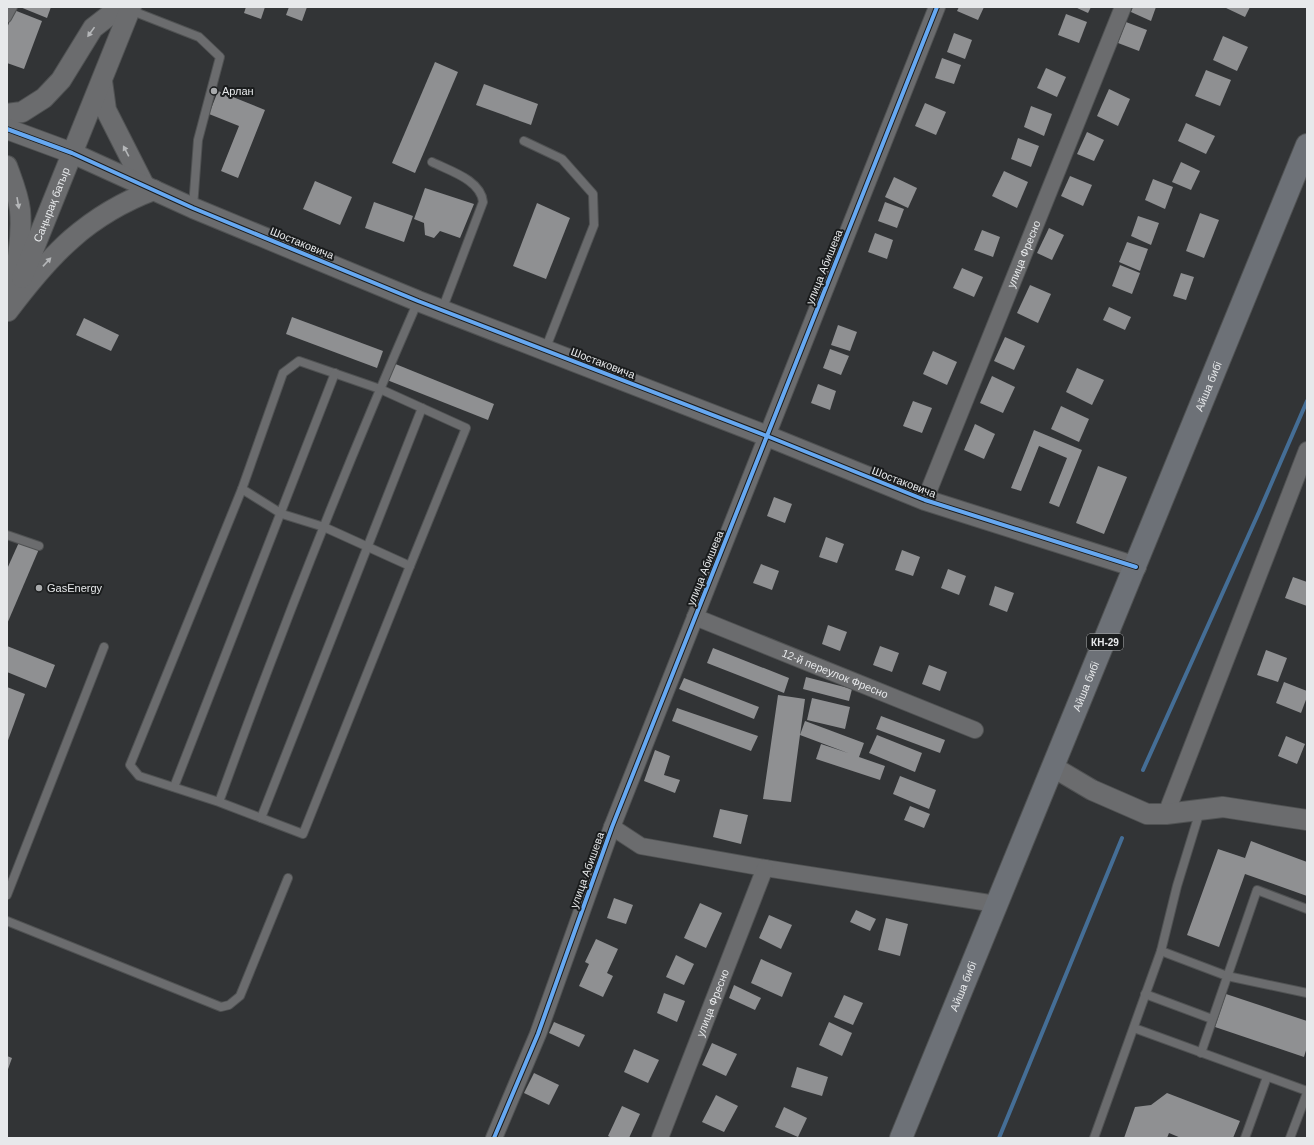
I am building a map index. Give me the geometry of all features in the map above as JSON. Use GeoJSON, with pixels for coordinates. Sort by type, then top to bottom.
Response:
{"type":"FeatureCollection","features":[{"type":"Feature","properties":{"kind":"main road","name":"Айша бибі"},"geometry":{"type":"LineString","coordinates":[[901,1138],[996,904],[1136,567],[1307,145]]}},
{"type":"Feature","properties":{"kind":"street","name":"улица Абишева"},"geometry":{"type":"LineString","coordinates":[[494,1138],[538,1034],[612,827],[937,7]]}},
{"type":"Feature","properties":{"kind":"street","name":"улица Фресно"},"geometry":{"type":"LineString","coordinates":[[925,500],[1123,7]]}},
{"type":"Feature","properties":{"kind":"street","name":"Саңырақ батыр"},"geometry":{"type":"LineString","coordinates":[[8,313],[102,79],[127,8]]}},
{"type":"Feature","properties":{"kind":"street"},"geometry":{"type":"LineString","coordinates":[[7,114],[22,112],[44,98],[61,80],[93,28],[127,8]]}},
{"type":"Feature","properties":{"kind":"street"},"geometry":{"type":"LineString","coordinates":[[8,313],[35,275],[62,246],[100,217],[149,188],[106,110],[102,79]]}},
{"type":"Feature","properties":{"kind":"street","name":"Шостаковича"},"geometry":{"type":"LineString","coordinates":[[7,130],[72,153],[193,208],[418,301],[767,436],[925,500],[1136,567]]}},
{"type":"Feature","properties":{"kind":"street"},"geometry":{"type":"LineString","coordinates":[[7,166],[16,190],[20,211],[19,239],[8,313]]}},
{"type":"Feature","properties":{"kind":"street"},"geometry":{"type":"LineString","coordinates":[[1157,814],[1307,450]]}},
{"type":"Feature","properties":{"kind":"street","name":"12-й переулок Фресно"},"geometry":{"type":"LineString","coordinates":[[695,617],[975,730]]}},
{"type":"Feature","properties":{"kind":"street"},"geometry":{"type":"LineString","coordinates":[[1053,767],[1092,790],[1157,814],[1223,807],[1307,820]]}},
{"type":"Feature","properties":{"kind":"street"},"geometry":{"type":"LineString","coordinates":[[612,827],[641,846],[765,868],[996,904]]}},
{"type":"Feature","properties":{"kind":"street","name":"улица Фресно"},"geometry":{"type":"LineString","coordinates":[[660,1138],[765,868]]}},
{"type":"Feature","properties":{"kind":"lane"},"geometry":{"type":"LineString","coordinates":[[7,18],[13,7]]}},
{"type":"Feature","properties":{"kind":"lane"},"geometry":{"type":"LineString","coordinates":[[127,8],[199,37],[220,58],[198,140],[193,208]]}},
{"type":"Feature","properties":{"kind":"lane"},"geometry":{"type":"LineString","coordinates":[[524,141],[562,159],[593,194],[594,225],[545,350]]}},
{"type":"Feature","properties":{"kind":"lane"},"geometry":{"type":"LineString","coordinates":[[432,162],[475,184],[480,191],[483,202],[442,310]]}},
{"type":"Feature","properties":{"kind":"lane"},"geometry":{"type":"LineString","coordinates":[[219,802],[274,649],[380,388],[418,301]]}},
{"type":"Feature","properties":{"kind":"lane"},"geometry":{"type":"LineString","coordinates":[[299,361],[380,388],[466,428],[303,834],[219,802],[139,776],[130,765],[242,489],[283,373],[299,361]]}},
{"type":"Feature","properties":{"kind":"lane"},"geometry":{"type":"LineString","coordinates":[[174,787],[282,514],[335,373]]}},
{"type":"Feature","properties":{"kind":"lane"},"geometry":{"type":"LineString","coordinates":[[261,818],[422,408]]}},
{"type":"Feature","properties":{"kind":"lane"},"geometry":{"type":"LineString","coordinates":[[242,489],[282,514],[324,527],[410,566]]}},
{"type":"Feature","properties":{"kind":"lane"},"geometry":{"type":"LineString","coordinates":[[7,534],[39,546]]}},
{"type":"Feature","properties":{"kind":"lane"},"geometry":{"type":"LineString","coordinates":[[7,895],[104,647]]}},
{"type":"Feature","properties":{"kind":"lane"},"geometry":{"type":"LineString","coordinates":[[1094,1138],[1161,951],[1177,886],[1201,809]]}},
{"type":"Feature","properties":{"kind":"lane"},"geometry":{"type":"LineString","coordinates":[[7,921],[221,1007],[230,1005],[240,996],[288,878]]}},
{"type":"Feature","properties":{"kind":"lane"},"geometry":{"type":"LineString","coordinates":[[1201,1053],[1257,890],[1307,909]]}},
{"type":"Feature","properties":{"kind":"lane"},"geometry":{"type":"LineString","coordinates":[[1161,951],[1227,976],[1307,993]]}},
{"type":"Feature","properties":{"kind":"lane"},"geometry":{"type":"LineString","coordinates":[[1145,994],[1212,1019]]}},
{"type":"Feature","properties":{"kind":"lane"},"geometry":{"type":"LineString","coordinates":[[1134,1028],[1307,1092],[1290,1138]]}},
{"type":"Feature","properties":{"kind":"lane"},"geometry":{"type":"LineString","coordinates":[[1244,1138],[1267,1077]]}},
{"type":"Feature","properties":{"kind":"building"},"geometry":{"type":"Polygon","coordinates":[[[20,7],[51,7],[47,18],[20,7]]]}},
{"type":"Feature","properties":{"kind":"building"},"geometry":{"type":"Polygon","coordinates":[[[246,7],[265,7],[261,19],[244,13],[246,7]]]}},
{"type":"Feature","properties":{"kind":"building"},"geometry":{"type":"Polygon","coordinates":[[[289,7],[307,7],[302,21],[286,15],[289,7]]]}},
{"type":"Feature","properties":{"kind":"building"},"geometry":{"type":"Polygon","coordinates":[[[959,7],[984,7],[978,20],[957,11],[959,7]]]}},
{"type":"Feature","properties":{"kind":"building"},"geometry":{"type":"Polygon","coordinates":[[[1075,7],[1091,7],[1088,13],[1075,7]]]}},
{"type":"Feature","properties":{"kind":"building"},"geometry":{"type":"Polygon","coordinates":[[[1133,7],[1156,7],[1151,21],[1131,12],[1133,7]]]}},
{"type":"Feature","properties":{"kind":"building"},"geometry":{"type":"Polygon","coordinates":[[[1224,7],[1250,7],[1245,17],[1224,7]]]}},
{"type":"Feature","properties":{"kind":"building"},"geometry":{"type":"Polygon","coordinates":[[[14,10],[42,21],[24,69],[7,63],[7,28],[14,10]]]}},
{"type":"Feature","properties":{"kind":"building"},"geometry":{"type":"Polygon","coordinates":[[[1066,14],[1087,22],[1079,43],[1058,35],[1066,14]]]}},
{"type":"Feature","properties":{"kind":"building"},"geometry":{"type":"Polygon","coordinates":[[[1126,22],[1147,30],[1139,51],[1118,43],[1126,22]]]}},
{"type":"Feature","properties":{"kind":"building"},"geometry":{"type":"Polygon","coordinates":[[[954,33],[972,40],[965,59],[947,52],[954,33]]]}},
{"type":"Feature","properties":{"kind":"building"},"geometry":{"type":"Polygon","coordinates":[[[1223,36],[1248,47],[1237,71],[1213,60],[1223,36]]]}},
{"type":"Feature","properties":{"kind":"building"},"geometry":{"type":"Polygon","coordinates":[[[942,58],[961,65],[954,84],[935,78],[942,58]]]}},
{"type":"Feature","properties":{"kind":"building"},"geometry":{"type":"Polygon","coordinates":[[[435,62],[458,72],[415,173],[392,163],[435,62]]]}},
{"type":"Feature","properties":{"kind":"building"},"geometry":{"type":"Polygon","coordinates":[[[1046,68],[1066,77],[1057,97],[1037,88],[1046,68]]]}},
{"type":"Feature","properties":{"kind":"building"},"geometry":{"type":"Polygon","coordinates":[[[1206,70],[1231,80],[1220,106],[1195,96],[1206,70]]]}},
{"type":"Feature","properties":{"kind":"building"},"geometry":{"type":"Polygon","coordinates":[[[484,84],[538,104],[531,125],[476,105],[484,84]]]}},
{"type":"Feature","properties":{"kind":"building"},"geometry":{"type":"Polygon","coordinates":[[[1109,89],[1130,99],[1118,126],[1097,116],[1109,89]]]}},
{"type":"Feature","properties":{"kind":"building"},"geometry":{"type":"Polygon","coordinates":[[[218,91],[265,110],[238,178],[221,171],[239,126],[209,114],[218,91]]]}},
{"type":"Feature","properties":{"kind":"building"},"geometry":{"type":"Polygon","coordinates":[[[925,103],[946,112],[936,135],[915,126],[925,103]]]}},
{"type":"Feature","properties":{"kind":"building"},"geometry":{"type":"Polygon","coordinates":[[[1031,106],[1052,114],[1044,136],[1024,127],[1031,106]]]}},
{"type":"Feature","properties":{"kind":"building"},"geometry":{"type":"Polygon","coordinates":[[[1186,123],[1215,136],[1206,154],[1178,141],[1186,123]]]}},
{"type":"Feature","properties":{"kind":"building"},"geometry":{"type":"Polygon","coordinates":[[[1087,132],[1104,140],[1094,161],[1077,154],[1087,132]]]}},
{"type":"Feature","properties":{"kind":"building"},"geometry":{"type":"Polygon","coordinates":[[[1018,138],[1039,146],[1031,167],[1011,159],[1018,138]]]}},
{"type":"Feature","properties":{"kind":"building"},"geometry":{"type":"Polygon","coordinates":[[[1181,162],[1200,171],[1191,190],[1172,182],[1181,162]]]}},
{"type":"Feature","properties":{"kind":"building"},"geometry":{"type":"Polygon","coordinates":[[[1004,171],[1028,182],[1017,208],[992,196],[1004,171]]]}},
{"type":"Feature","properties":{"kind":"building"},"geometry":{"type":"Polygon","coordinates":[[[1070,176],[1092,185],[1083,206],[1061,196],[1070,176]]]}},
{"type":"Feature","properties":{"kind":"building"},"geometry":{"type":"Polygon","coordinates":[[[894,177],[917,188],[908,208],[885,197],[894,177]]]}},
{"type":"Feature","properties":{"kind":"building"},"geometry":{"type":"Polygon","coordinates":[[[1153,179],[1173,187],[1165,209],[1145,200],[1153,179]]]}},
{"type":"Feature","properties":{"kind":"building"},"geometry":{"type":"Polygon","coordinates":[[[315,181],[352,197],[340,225],[303,209],[315,181]]]}},
{"type":"Feature","properties":{"kind":"building"},"geometry":{"type":"Polygon","coordinates":[[[425,188],[474,204],[460,238],[440,231],[434,238],[425,235],[424,223],[414,219],[425,188]]]}},
{"type":"Feature","properties":{"kind":"building"},"geometry":{"type":"Polygon","coordinates":[[[374,202],[413,216],[404,242],[365,228],[374,202]]]}},
{"type":"Feature","properties":{"kind":"building"},"geometry":{"type":"Polygon","coordinates":[[[885,202],[904,209],[897,228],[878,221],[885,202]]]}},
{"type":"Feature","properties":{"kind":"building"},"geometry":{"type":"Polygon","coordinates":[[[537,203],[570,218],[546,279],[513,266],[537,203]]]}},
{"type":"Feature","properties":{"kind":"building"},"geometry":{"type":"Polygon","coordinates":[[[1200,213],[1219,220],[1204,258],[1186,251],[1200,213]]]}},
{"type":"Feature","properties":{"kind":"building"},"geometry":{"type":"Polygon","coordinates":[[[1138,216],[1159,223],[1151,245],[1131,236],[1138,216]]]}},
{"type":"Feature","properties":{"kind":"building"},"geometry":{"type":"Polygon","coordinates":[[[1049,228],[1064,235],[1052,260],[1037,253],[1049,228]]]}},
{"type":"Feature","properties":{"kind":"building"},"geometry":{"type":"Polygon","coordinates":[[[982,230],[1000,237],[993,257],[974,250],[982,230]]]}},
{"type":"Feature","properties":{"kind":"building"},"geometry":{"type":"Polygon","coordinates":[[[875,233],[893,240],[887,259],[868,252],[875,233]]]}},
{"type":"Feature","properties":{"kind":"building"},"geometry":{"type":"Polygon","coordinates":[[[1127,242],[1148,249],[1140,271],[1119,262],[1127,242]]]}},
{"type":"Feature","properties":{"kind":"building"},"geometry":{"type":"Polygon","coordinates":[[[1120,265],[1140,273],[1132,294],[1112,286],[1120,265]]]}},
{"type":"Feature","properties":{"kind":"building"},"geometry":{"type":"Polygon","coordinates":[[[962,268],[983,277],[974,297],[953,288],[962,268]]]}},
{"type":"Feature","properties":{"kind":"building"},"geometry":{"type":"Polygon","coordinates":[[[1181,273],[1194,277],[1186,300],[1173,296],[1181,273]]]}},
{"type":"Feature","properties":{"kind":"building"},"geometry":{"type":"Polygon","coordinates":[[[1030,285],[1051,294],[1038,323],[1017,313],[1030,285]]]}},
{"type":"Feature","properties":{"kind":"building"},"geometry":{"type":"Polygon","coordinates":[[[1109,307],[1131,317],[1125,330],[1103,320],[1109,307]]]}},
{"type":"Feature","properties":{"kind":"building"},"geometry":{"type":"Polygon","coordinates":[[[292,317],[383,351],[377,368],[286,334],[292,317]]]}},
{"type":"Feature","properties":{"kind":"building"},"geometry":{"type":"Polygon","coordinates":[[[84,318],[119,335],[111,351],[76,335],[84,318]]]}},
{"type":"Feature","properties":{"kind":"building"},"geometry":{"type":"Polygon","coordinates":[[[838,325],[857,332],[850,351],[831,345],[838,325]]]}},
{"type":"Feature","properties":{"kind":"building"},"geometry":{"type":"Polygon","coordinates":[[[1005,337],[1025,346],[1014,370],[994,361],[1005,337]]]}},
{"type":"Feature","properties":{"kind":"building"},"geometry":{"type":"Polygon","coordinates":[[[830,349],[849,356],[841,375],[823,368],[830,349]]]}},
{"type":"Feature","properties":{"kind":"building"},"geometry":{"type":"Polygon","coordinates":[[[933,351],[957,362],[947,385],[923,374],[933,351]]]}},
{"type":"Feature","properties":{"kind":"building"},"geometry":{"type":"Polygon","coordinates":[[[393,363],[494,404],[488,420],[387,380],[393,363]]]}},
{"type":"Feature","properties":{"kind":"building"},"geometry":{"type":"Polygon","coordinates":[[[1077,368],[1104,380],[1092,405],[1066,392],[1077,368]]]}},
{"type":"Feature","properties":{"kind":"building"},"geometry":{"type":"Polygon","coordinates":[[[992,376],[1015,387],[1003,413],[980,403],[992,376]]]}},
{"type":"Feature","properties":{"kind":"building"},"geometry":{"type":"Polygon","coordinates":[[[818,384],[836,391],[830,410],[811,403],[818,384]]]}},
{"type":"Feature","properties":{"kind":"building"},"geometry":{"type":"Polygon","coordinates":[[[913,401],[932,408],[922,433],[903,426],[913,401]]]}},
{"type":"Feature","properties":{"kind":"building"},"geometry":{"type":"Polygon","coordinates":[[[1061,406],[1089,419],[1079,442],[1051,429],[1061,406]]]}},
{"type":"Feature","properties":{"kind":"building"},"geometry":{"type":"Polygon","coordinates":[[[975,424],[995,434],[984,459],[964,450],[975,424]]]}},
{"type":"Feature","properties":{"kind":"building"},"geometry":{"type":"Polygon","coordinates":[[[1034,430],[1082,450],[1059,507],[1049,503],[1067,458],[1039,446],[1021,491],[1011,488],[1034,430]]]}},
{"type":"Feature","properties":{"kind":"building"},"geometry":{"type":"Polygon","coordinates":[[[1098,466],[1127,477],[1104,534],[1076,523],[1098,466]]]}},
{"type":"Feature","properties":{"kind":"building"},"geometry":{"type":"Polygon","coordinates":[[[774,497],[792,504],[785,523],[767,516],[774,497]]]}},
{"type":"Feature","properties":{"kind":"building"},"geometry":{"type":"Polygon","coordinates":[[[826,537],[844,544],[837,563],[819,557],[826,537]]]}},
{"type":"Feature","properties":{"kind":"building"},"geometry":{"type":"Polygon","coordinates":[[[20,540],[39,549],[7,624],[7,569],[20,540]]]}},
{"type":"Feature","properties":{"kind":"building"},"geometry":{"type":"Polygon","coordinates":[[[902,550],[920,557],[913,576],[895,570],[902,550]]]}},
{"type":"Feature","properties":{"kind":"building"},"geometry":{"type":"Polygon","coordinates":[[[761,564],[779,571],[772,590],[753,583],[761,564]]]}},
{"type":"Feature","properties":{"kind":"building"},"geometry":{"type":"Polygon","coordinates":[[[948,569],[966,576],[959,595],[941,588],[948,569]]]}},
{"type":"Feature","properties":{"kind":"building"},"geometry":{"type":"Polygon","coordinates":[[[1293,577],[1307,582],[1307,606],[1285,598],[1293,577]]]}},
{"type":"Feature","properties":{"kind":"building"},"geometry":{"type":"Polygon","coordinates":[[[995,586],[1014,593],[1007,612],[989,605],[995,586]]]}},
{"type":"Feature","properties":{"kind":"building"},"geometry":{"type":"Polygon","coordinates":[[[828,625],[847,632],[840,651],[822,644],[828,625]]]}},
{"type":"Feature","properties":{"kind":"building"},"geometry":{"type":"Polygon","coordinates":[[[7,646],[55,665],[46,688],[7,672],[7,646]]]}},
{"type":"Feature","properties":{"kind":"building"},"geometry":{"type":"Polygon","coordinates":[[[880,646],[899,653],[892,672],[873,665],[880,646]]]}},
{"type":"Feature","properties":{"kind":"building"},"geometry":{"type":"Polygon","coordinates":[[[713,648],[789,678],[784,693],[707,663],[713,648]]]}},
{"type":"Feature","properties":{"kind":"building"},"geometry":{"type":"Polygon","coordinates":[[[1266,650],[1287,658],[1278,682],[1257,675],[1266,650]]]}},
{"type":"Feature","properties":{"kind":"building"},"geometry":{"type":"Polygon","coordinates":[[[929,665],[947,672],[940,691],[922,684],[929,665]]]}},
{"type":"Feature","properties":{"kind":"building"},"geometry":{"type":"Polygon","coordinates":[[[806,677],[852,689],[849,701],[803,689],[806,677]]]}},
{"type":"Feature","properties":{"kind":"building"},"geometry":{"type":"Polygon","coordinates":[[[684,678],[759,707],[754,719],[679,689],[684,678]]]}},
{"type":"Feature","properties":{"kind":"building"},"geometry":{"type":"Polygon","coordinates":[[[1284,682],[1307,691],[1307,697],[1301,713],[1276,703],[1284,682]]]}},
{"type":"Feature","properties":{"kind":"building"},"geometry":{"type":"Polygon","coordinates":[[[7,687],[25,694],[7,743],[7,687]]]}},
{"type":"Feature","properties":{"kind":"building"},"geometry":{"type":"Polygon","coordinates":[[[778,695],[805,699],[791,802],[763,799],[778,695]]]}},
{"type":"Feature","properties":{"kind":"building"},"geometry":{"type":"Polygon","coordinates":[[[812,698],[850,707],[845,729],[807,720],[812,698]]]}},
{"type":"Feature","properties":{"kind":"building"},"geometry":{"type":"Polygon","coordinates":[[[677,708],[758,736],[751,751],[672,721],[677,708]]]}},
{"type":"Feature","properties":{"kind":"building"},"geometry":{"type":"Polygon","coordinates":[[[881,716],[945,740],[940,753],[876,729],[881,716]]]}},
{"type":"Feature","properties":{"kind":"building"},"geometry":{"type":"Polygon","coordinates":[[[805,721],[864,743],[859,757],[885,766],[880,780],[816,759],[821,744],[848,753],[800,735],[805,721]]]}},
{"type":"Feature","properties":{"kind":"building"},"geometry":{"type":"Polygon","coordinates":[[[877,735],[922,753],[915,772],[869,753],[877,735]]]}},
{"type":"Feature","properties":{"kind":"building"},"geometry":{"type":"Polygon","coordinates":[[[1286,736],[1305,744],[1297,764],[1278,756],[1286,736]]]}},
{"type":"Feature","properties":{"kind":"building"},"geometry":{"type":"Polygon","coordinates":[[[655,750],[670,756],[664,775],[680,780],[675,793],[644,781],[655,750]]]}},
{"type":"Feature","properties":{"kind":"building"},"geometry":{"type":"Polygon","coordinates":[[[900,776],[936,790],[929,809],[893,794],[900,776]]]}},
{"type":"Feature","properties":{"kind":"building"},"geometry":{"type":"Polygon","coordinates":[[[910,806],[930,814],[924,828],[904,820],[910,806]]]}},
{"type":"Feature","properties":{"kind":"building"},"geometry":{"type":"Polygon","coordinates":[[[720,809],[748,815],[741,844],[713,837],[720,809]]]}},
{"type":"Feature","properties":{"kind":"building"},"geometry":{"type":"Polygon","coordinates":[[[1251,841],[1307,862],[1307,896],[1245,874],[1219,947],[1187,935],[1218,849],[1245,858],[1251,841]]]}},
{"type":"Feature","properties":{"kind":"building"},"geometry":{"type":"Polygon","coordinates":[[[614,898],[633,905],[626,924],[607,918],[614,898]]]}},
{"type":"Feature","properties":{"kind":"building"},"geometry":{"type":"Polygon","coordinates":[[[700,903],[722,913],[706,948],[684,938],[700,903]]]}},
{"type":"Feature","properties":{"kind":"building"},"geometry":{"type":"Polygon","coordinates":[[[856,910],[876,919],[870,931],[850,922],[856,910]]]}},
{"type":"Feature","properties":{"kind":"building"},"geometry":{"type":"Polygon","coordinates":[[[769,915],[792,925],[781,949],[759,938],[769,915]]]}},
{"type":"Feature","properties":{"kind":"building"},"geometry":{"type":"Polygon","coordinates":[[[886,918],[908,924],[900,956],[878,950],[886,918]]]}},
{"type":"Feature","properties":{"kind":"building"},"geometry":{"type":"Polygon","coordinates":[[[596,939],[618,949],[607,973],[613,976],[603,997],[579,986],[589,964],[585,962],[596,939]]]}},
{"type":"Feature","properties":{"kind":"building"},"geometry":{"type":"Polygon","coordinates":[[[676,955],[694,964],[684,985],[666,977],[676,955]]]}},
{"type":"Feature","properties":{"kind":"building"},"geometry":{"type":"Polygon","coordinates":[[[761,959],[792,973],[782,997],[751,983],[761,959]]]}},
{"type":"Feature","properties":{"kind":"building"},"geometry":{"type":"Polygon","coordinates":[[[734,985],[761,998],[755,1010],[729,998],[734,985]]]}},
{"type":"Feature","properties":{"kind":"building"},"geometry":{"type":"Polygon","coordinates":[[[664,993],[685,1001],[677,1022],[657,1013],[664,993]]]}},
{"type":"Feature","properties":{"kind":"building"},"geometry":{"type":"Polygon","coordinates":[[[1226,994],[1307,1021],[1307,1047],[1304,1057],[1215,1027],[1226,994]]]}},
{"type":"Feature","properties":{"kind":"building"},"geometry":{"type":"Polygon","coordinates":[[[844,995],[863,1003],[853,1025],[834,1017],[844,995]]]}},
{"type":"Feature","properties":{"kind":"building"},"geometry":{"type":"Polygon","coordinates":[[[554,1022],[585,1035],[579,1047],[549,1033],[554,1022]]]}},
{"type":"Feature","properties":{"kind":"building"},"geometry":{"type":"Polygon","coordinates":[[[829,1022],[852,1033],[842,1056],[819,1045],[829,1022]]]}},
{"type":"Feature","properties":{"kind":"building"},"geometry":{"type":"Polygon","coordinates":[[[712,1043],[737,1054],[726,1076],[702,1065],[712,1043]]]}},
{"type":"Feature","properties":{"kind":"building"},"geometry":{"type":"Polygon","coordinates":[[[634,1049],[659,1060],[648,1083],[624,1072],[634,1049]]]}},
{"type":"Feature","properties":{"kind":"building"},"geometry":{"type":"Polygon","coordinates":[[[7,1056],[12,1058],[7,1072],[7,1056]]]}},
{"type":"Feature","properties":{"kind":"building"},"geometry":{"type":"Polygon","coordinates":[[[797,1067],[828,1077],[822,1096],[791,1087],[797,1067]]]}},
{"type":"Feature","properties":{"kind":"building"},"geometry":{"type":"Polygon","coordinates":[[[534,1073],[559,1085],[549,1105],[524,1093],[534,1073]]]}},
{"type":"Feature","properties":{"kind":"building"},"geometry":{"type":"Polygon","coordinates":[[[1167,1093],[1240,1121],[1233,1138],[1181,1138],[1169,1133],[1167,1138],[1124,1138],[1135,1107],[1151,1105],[1167,1093]]]}},
{"type":"Feature","properties":{"kind":"building"},"geometry":{"type":"Polygon","coordinates":[[[716,1095],[738,1106],[724,1132],[702,1122],[716,1095]]]}},
{"type":"Feature","properties":{"kind":"building"},"geometry":{"type":"Polygon","coordinates":[[[622,1106],[640,1114],[629,1138],[612,1138],[608,1136],[622,1106]]]}},
{"type":"Feature","properties":{"kind":"building"},"geometry":{"type":"Polygon","coordinates":[[[784,1107],[807,1118],[798,1137],[775,1127],[784,1107]]]}},
{"type":"Feature","properties":{"kind":"waterway"},"geometry":{"type":"LineString","coordinates":[[1143,770],[1259,512],[1307,401]]}},
{"type":"Feature","properties":{"kind":"waterway"},"geometry":{"type":"LineString","coordinates":[[999,1138],[1122,838]]}},
{"type":"Feature","properties":{"kind":"cycle path"},"geometry":{"type":"LineString","coordinates":[[494,1138],[538,1034],[612,827],[937,7]]}},
{"type":"Feature","properties":{"kind":"cycle path"},"geometry":{"type":"LineString","coordinates":[[7,129],[72,153],[193,208],[418,301],[767,436],[925,500],[1136,567]]}},
{"type":"Feature","properties":{"kind":"place","name":"Арлан"},"geometry":{"type":"Point","coordinates":[214,91]}},
{"type":"Feature","properties":{"kind":"place","name":"GasEnergy"},"geometry":{"type":"Point","coordinates":[39,588]}}]}
